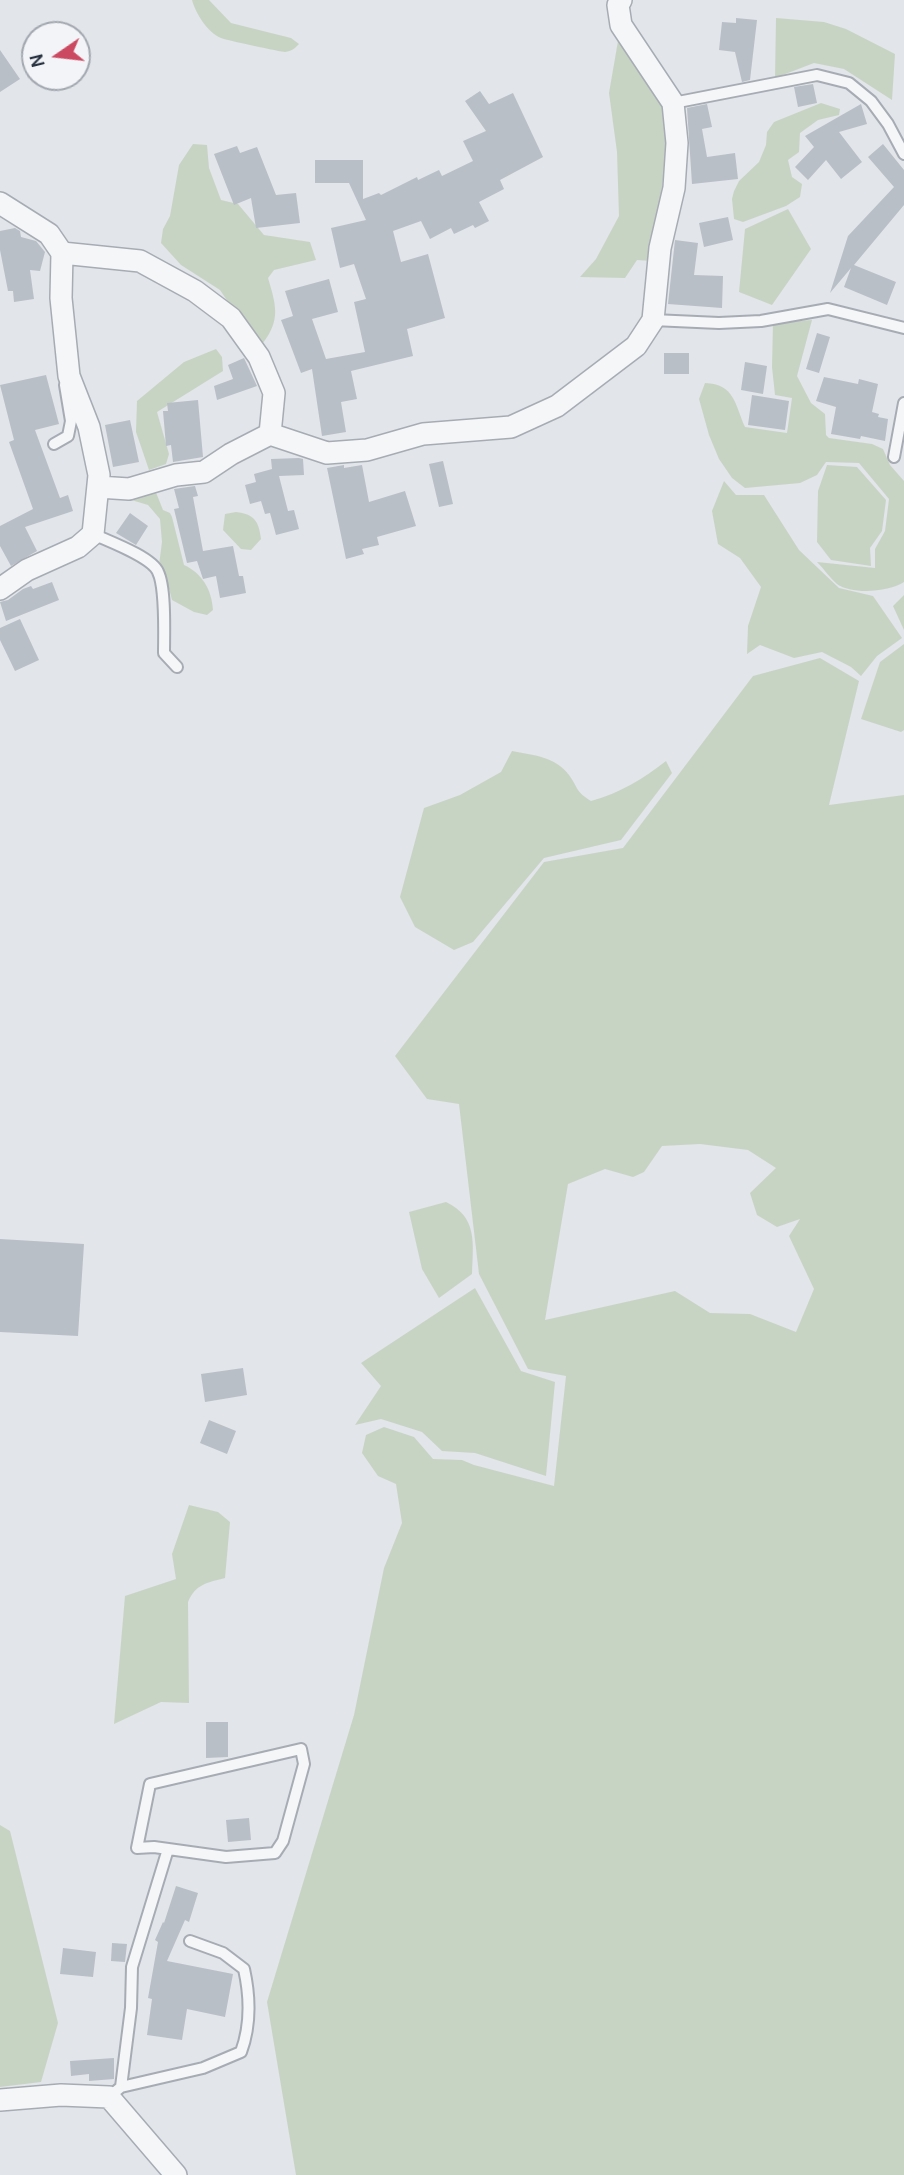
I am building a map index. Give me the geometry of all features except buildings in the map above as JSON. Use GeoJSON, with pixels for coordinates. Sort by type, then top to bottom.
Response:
{"type":"FeatureCollection","features":[{"type":"Feature","properties":{"kind":"street"},"geometry":{"type":"LineString","coordinates":[[98,487],[129,489],[176,475],[204,472],[231,454],[270,434],[327,453],[367,450],[422,434],[512,426],[557,406],[636,346],[653,320],[660,247],[674,188],[677,143],[673,103],[621,25],[618,5],[621,0]]}},
{"type":"Feature","properties":{"kind":"street"},"geometry":{"type":"LineString","coordinates":[[0,203],[49,234],[62,253],[61,298],[69,376],[89,427],[99,475],[93,534],[78,547],[27,570],[0,589]]}},
{"type":"Feature","properties":{"kind":"street"},"geometry":{"type":"LineString","coordinates":[[62,253],[140,261],[195,291],[231,318],[259,357],[274,393],[270,434]]}},
{"type":"Feature","properties":{"kind":"street"},"geometry":{"type":"LineString","coordinates":[[0,2100],[115,2092],[176,2175]]}},
{"type":"Feature","properties":{"kind":"lane"},"geometry":{"type":"LineString","coordinates":[[673,103],[817,75],[849,83],[871,101],[888,124],[904,154]]}},
{"type":"Feature","properties":{"kind":"lane"},"geometry":{"type":"LineString","coordinates":[[653,320],[719,323],[761,321],[828,309],[904,328]]}},
{"type":"Feature","properties":{"kind":"lane"},"geometry":{"type":"LineString","coordinates":[[54,444],[68,436],[71,421],[64,387],[69,376]]}},
{"type":"Feature","properties":{"kind":"lane"},"geometry":{"type":"LineString","coordinates":[[894,457],[904,403]]}},
{"type":"Feature","properties":{"kind":"lane"},"geometry":{"type":"LineString","coordinates":[[93,534],[146,560],[158,571],[164,608],[164,653],[177,667]]}},
{"type":"Feature","properties":{"kind":"lane"},"geometry":{"type":"LineString","coordinates":[[301,1749],[304,1764],[283,1841],[275,1853],[226,1857],[168,1849],[137,1848],[150,1784],[301,1749]]}},
{"type":"Feature","properties":{"kind":"lane"},"geometry":{"type":"LineString","coordinates":[[168,1849],[132,1967],[131,2008],[115,2092],[203,2068],[241,2052],[247,2036],[248,1991],[244,1969],[223,1953],[190,1941]]}},
{"type":"Feature","properties":{"kind":"green space"},"geometry":{"type":"Polygon","coordinates":[[[192,0],[209,0],[231,23],[291,38],[299,44],[293,50],[285,52],[221,38],[211,32],[203,22],[192,0]]]}},
{"type":"Feature","properties":{"kind":"green space"},"geometry":{"type":"Polygon","coordinates":[[[776,18],[824,22],[846,29],[895,54],[892,100],[844,69],[814,63],[775,78],[776,18]]]}},
{"type":"Feature","properties":{"kind":"green space"},"geometry":{"type":"Polygon","coordinates":[[[618,41],[665,108],[665,166],[651,261],[637,260],[625,278],[580,277],[596,259],[619,216],[617,152],[609,93],[618,41]]]}},
{"type":"Feature","properties":{"kind":"green space"},"geometry":{"type":"Polygon","coordinates":[[[821,103],[840,109],[839,115],[818,120],[800,133],[799,152],[788,160],[792,177],[802,184],[800,197],[786,206],[743,222],[734,219],[734,191],[739,181],[759,162],[766,145],[767,132],[774,122],[821,103]]]}},
{"type":"Feature","properties":{"kind":"green space"},"geometry":{"type":"Polygon","coordinates":[[[193,144],[207,145],[209,168],[221,200],[238,204],[264,235],[310,242],[316,260],[274,270],[268,278],[275,306],[274,322],[259,348],[220,290],[181,265],[161,243],[163,229],[170,216],[179,165],[193,144]]]}},
{"type":"Feature","properties":{"kind":"green space"},"geometry":{"type":"Polygon","coordinates":[[[788,209],[811,249],[772,305],[739,292],[745,229],[788,209]]]}},
{"type":"Feature","properties":{"kind":"green space"},"geometry":{"type":"Polygon","coordinates":[[[812,320],[797,376],[811,403],[825,414],[826,435],[829,438],[872,444],[883,449],[890,465],[904,481],[904,582],[889,588],[852,590],[834,582],[817,562],[875,568],[875,549],[885,531],[889,499],[859,463],[826,462],[817,475],[800,483],[745,488],[732,478],[719,459],[709,435],[699,399],[705,383],[722,387],[733,397],[745,427],[787,433],[792,398],[775,395],[772,367],[773,323],[812,320]]]}},
{"type":"Feature","properties":{"kind":"green space"},"geometry":{"type":"Polygon","coordinates":[[[216,349],[222,357],[223,371],[157,412],[169,454],[166,464],[149,470],[136,432],[137,401],[184,362],[216,349]]]}},
{"type":"Feature","properties":{"kind":"green space"},"geometry":{"type":"Polygon","coordinates":[[[827,465],[857,467],[886,500],[882,531],[870,548],[871,566],[831,560],[817,542],[818,491],[827,465]]]}},
{"type":"Feature","properties":{"kind":"green space"},"geometry":{"type":"Polygon","coordinates":[[[724,481],[736,495],[764,495],[799,550],[839,588],[873,596],[902,638],[877,656],[861,676],[851,667],[822,652],[794,658],[760,645],[747,654],[748,626],[761,587],[740,558],[718,544],[712,511],[724,481]]]}},
{"type":"Feature","properties":{"kind":"green space"},"geometry":{"type":"Polygon","coordinates":[[[155,490],[163,510],[172,517],[184,565],[201,577],[211,596],[213,610],[207,615],[194,612],[172,600],[166,577],[159,565],[162,542],[160,519],[148,505],[118,496],[155,490]]]}},
{"type":"Feature","properties":{"kind":"green space"},"geometry":{"type":"Polygon","coordinates":[[[236,512],[251,517],[259,527],[261,539],[251,550],[241,549],[223,530],[225,514],[236,512]]]}},
{"type":"Feature","properties":{"kind":"green space"},"geometry":{"type":"Polygon","coordinates":[[[904,595],[904,630],[893,606],[904,595]]]}},
{"type":"Feature","properties":{"kind":"green space"},"geometry":{"type":"Polygon","coordinates":[[[904,644],[904,730],[901,732],[861,719],[880,662],[904,644]]]}},
{"type":"Feature","properties":{"kind":"green space"},"geometry":{"type":"Polygon","coordinates":[[[820,658],[859,681],[829,805],[904,795],[904,2175],[296,2175],[267,2002],[354,1715],[384,1568],[402,1523],[396,1484],[378,1476],[362,1453],[366,1435],[384,1427],[414,1437],[433,1459],[462,1460],[554,1486],[566,1376],[528,1369],[479,1274],[459,1104],[427,1099],[395,1056],[544,862],[623,848],[753,676],[820,658]],[[700,1144],[662,1146],[644,1172],[633,1177],[605,1169],[568,1184],[545,1320],[675,1291],[710,1313],[750,1314],[796,1332],[814,1289],[789,1236],[800,1219],[777,1227],[757,1215],[750,1193],[776,1168],[748,1150],[700,1144]]]}},
{"type":"Feature","properties":{"kind":"green space"},"geometry":{"type":"Polygon","coordinates":[[[512,751],[558,764],[580,792],[591,801],[631,785],[666,761],[672,773],[621,840],[544,858],[473,942],[454,950],[415,927],[400,897],[424,808],[460,795],[501,772],[512,751]]]}},
{"type":"Feature","properties":{"kind":"green space"},"geometry":{"type":"Polygon","coordinates":[[[446,1202],[464,1215],[469,1223],[473,1242],[472,1274],[439,1298],[422,1269],[409,1212],[446,1202]]]}},
{"type":"Feature","properties":{"kind":"green space"},"geometry":{"type":"Polygon","coordinates":[[[475,1288],[521,1371],[555,1382],[546,1476],[475,1453],[442,1451],[422,1432],[381,1419],[355,1425],[381,1386],[361,1363],[475,1288]]]}},
{"type":"Feature","properties":{"kind":"green space"},"geometry":{"type":"Polygon","coordinates":[[[189,1505],[218,1512],[230,1522],[225,1578],[198,1588],[188,1602],[189,1703],[161,1702],[114,1724],[125,1596],[176,1579],[172,1554],[189,1505]]]}},
{"type":"Feature","properties":{"kind":"green space"},"geometry":{"type":"Polygon","coordinates":[[[0,1825],[10,1831],[58,2023],[41,2082],[0,2087],[0,1825]]]}}]}
